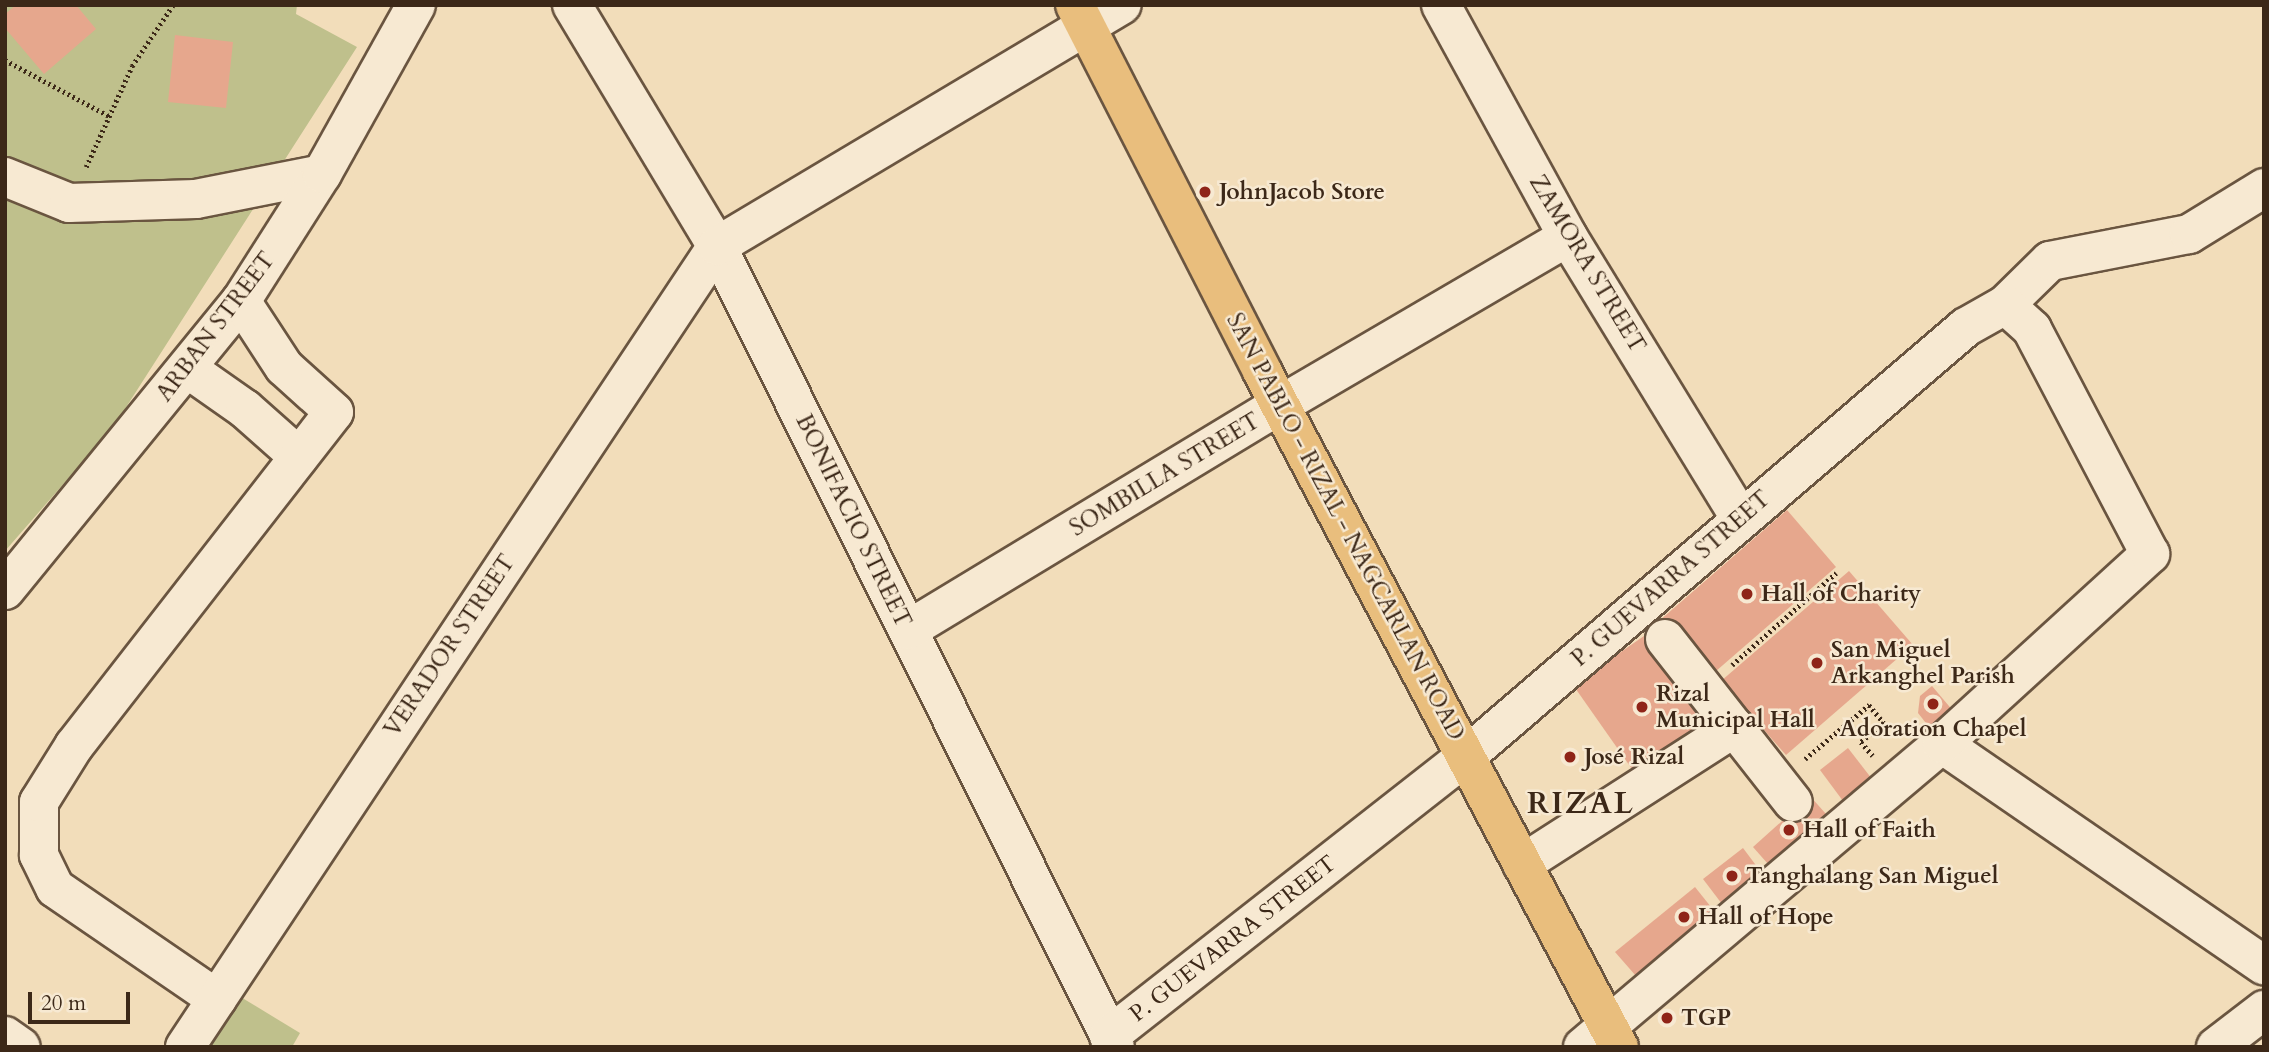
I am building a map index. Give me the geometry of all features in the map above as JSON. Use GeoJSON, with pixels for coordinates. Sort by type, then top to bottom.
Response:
{"type":"FeatureCollection","features":[{"type":"Feature","properties":{"kind":"main road","name":"SAN PABLO - RIZAL - NAGCARLAN ROAD"},"geometry":{"type":"LineString","coordinates":[[1080,15],[1280,405],[1522,864],[1604,1040]]}},
{"type":"Feature","properties":{"kind":"street","name":"ARBAN STREET"},"geometry":{"type":"LineString","coordinates":[[5,590],[241,302],[322,174],[416,5]]}},
{"type":"Feature","properties":{"kind":"street","name":"BONIFACIO STREET"},"geometry":{"type":"LineString","coordinates":[[572,5],[717,246],[1112,1041]]}},
{"type":"Feature","properties":{"kind":"street"},"geometry":{"type":"LineString","coordinates":[[717,246],[1080,15],[1122,5]]}},
{"type":"Feature","properties":{"kind":"street","name":"ZAMORA STREET"},"geometry":{"type":"LineString","coordinates":[[1441,5],[1568,237],[1741,519]]}},
{"type":"Feature","properties":{"kind":"street"},"geometry":{"type":"LineString","coordinates":[[5,177],[69,203],[196,200],[322,174]]}},
{"type":"Feature","properties":{"kind":"street","name":"P. GUEVARRA STREET"},"geometry":{"type":"LineString","coordinates":[[1112,1041],[1465,757],[1966,327],[2005,305],[2050,261],[2189,234],[2264,188]]}},
{"type":"Feature","properties":{"kind":"street","name":"SOMBILLA STREET"},"geometry":{"type":"LineString","coordinates":[[908,630],[1280,405],[1568,237]]}},
{"type":"Feature","properties":{"kind":"street","name":"VERADOR STREET"},"geometry":{"type":"LineString","coordinates":[[185,1047],[717,246]]}},
{"type":"Feature","properties":{"kind":"street"},"geometry":{"type":"LineString","coordinates":[[217,999],[55,888],[39,855],[39,802],[74,746],[334,412],[284,367],[241,302]]}},
{"type":"Feature","properties":{"kind":"street"},"geometry":{"type":"LineString","coordinates":[[1604,1040],[1942,744],[2150,554],[2032,329],[2005,305]]}},
{"type":"Feature","properties":{"kind":"street"},"geometry":{"type":"LineString","coordinates":[[188,369],[245,409],[299,457]]}},
{"type":"Feature","properties":{"kind":"street"},"geometry":{"type":"LineString","coordinates":[[1665,639],[1785,792]]}},
{"type":"Feature","properties":{"kind":"street"},"geometry":{"type":"LineString","coordinates":[[1522,864],[1735,727]]}},
{"type":"Feature","properties":{"kind":"street"},"geometry":{"type":"LineString","coordinates":[[1942,744],[2264,965]]}},
{"type":"Feature","properties":{"kind":"street"},"geometry":{"type":"LineString","coordinates":[[2216,1047],[2264,1010]]}},
{"type":"Feature","properties":{"kind":"street"},"geometry":{"type":"LineString","coordinates":[[5,1036],[21,1047]]}},
{"type":"Feature","properties":{"kind":"path"},"geometry":{"type":"LineString","coordinates":[[69,203],[132,66],[173,5]]}},
{"type":"Feature","properties":{"kind":"path"},"geometry":{"type":"LineString","coordinates":[[5,60],[109,116]]}},
{"type":"Feature","properties":{"kind":"path"},"geometry":{"type":"LineString","coordinates":[[1705,689],[1836,573]]}},
{"type":"Feature","properties":{"kind":"path"},"geometry":{"type":"LineString","coordinates":[[1785,792],[1869,705],[1884,723],[1861,742],[1875,758]]}},
{"type":"Feature","properties":{"kind":"green space"},"geometry":{"type":"Polygon","coordinates":[[[5,5],[297,5],[296,14],[357,47],[114,426],[5,551],[5,5]]]}},
{"type":"Feature","properties":{"kind":"green space"},"geometry":{"type":"Polygon","coordinates":[[[239,996],[300,1033],[292,1047],[208,1047],[239,996]]]}},
{"type":"Feature","properties":{"kind":"building"},"geometry":{"type":"Polygon","coordinates":[[[16,5],[76,5],[96,29],[44,74],[5,28],[5,14],[16,5]]]}},
{"type":"Feature","properties":{"kind":"building"},"geometry":{"type":"Polygon","coordinates":[[[175,35],[233,42],[226,108],[168,102],[175,35]]]}},
{"type":"Feature","properties":{"kind":"building","name":"Hall of Charity"},"geometry":{"type":"Polygon","coordinates":[[[1787,510],[1836,567],[1708,678],[1659,621],[1787,510]]]}},
{"type":"Feature","properties":{"kind":"building","name":"San Miguel Arkanghel Parish"},"geometry":{"type":"Polygon","coordinates":[[[1849,571],[1913,645],[1786,755],[1721,681],[1849,571]]]}},
{"type":"Feature","properties":{"kind":"building","name":"Rizal Municipal Hall"},"geometry":{"type":"Polygon","coordinates":[[[1644,636],[1710,730],[1639,779],[1573,685],[1644,636]]]}},
{"type":"Feature","properties":{"kind":"building","name":"Adoration Chapel"},"geometry":{"type":"Polygon","coordinates":[[[1932,686],[1954,712],[1933,732],[1918,713],[1920,696],[1932,686]]]}},
{"type":"Feature","properties":{"kind":"building"},"geometry":{"type":"Polygon","coordinates":[[[1848,748],[1872,779],[1843,801],[1820,770],[1848,748]]]}},
{"type":"Feature","properties":{"kind":"building","name":"Hall of Faith"},"geometry":{"type":"Polygon","coordinates":[[[1810,796],[1826,814],[1768,864],[1753,847],[1810,796]]]}},
{"type":"Feature","properties":{"kind":"building","name":"Tanghalang San Miguel"},"geometry":{"type":"Polygon","coordinates":[[[1743,848],[1761,872],[1722,904],[1703,879],[1743,848]]]}},
{"type":"Feature","properties":{"kind":"building"},"geometry":{"type":"Polygon","coordinates":[[[1695,887],[1715,912],[1636,976],[1615,952],[1695,887]]]}},
{"type":"Feature","properties":{"kind":"place","name":"JohnJacob Store"},"geometry":{"type":"Point","coordinates":[1205,192]}},
{"type":"Feature","properties":{"kind":"place","name":"Hall of Charity"},"geometry":{"type":"Point","coordinates":[1747,594]}},
{"type":"Feature","properties":{"kind":"place","name":"San Miguel Arkanghel Parish"},"geometry":{"type":"Point","coordinates":[1817,663]}},
{"type":"Feature","properties":{"kind":"place","name":"Adoration Chapel"},"geometry":{"type":"Point","coordinates":[1933,704]}},
{"type":"Feature","properties":{"kind":"place","name":"Rizal Municipal Hall"},"geometry":{"type":"Point","coordinates":[1642,707]}},
{"type":"Feature","properties":{"kind":"place","name":"José Rizal"},"geometry":{"type":"Point","coordinates":[1570,757]}},
{"type":"Feature","properties":{"kind":"place","name":"Hall of Faith"},"geometry":{"type":"Point","coordinates":[1789,830]}},
{"type":"Feature","properties":{"kind":"place","name":"Tanghalang San Miguel"},"geometry":{"type":"Point","coordinates":[1732,876]}},
{"type":"Feature","properties":{"kind":"place","name":"Hall of Hope"},"geometry":{"type":"Point","coordinates":[1684,917]}},
{"type":"Feature","properties":{"kind":"place","name":"TGP"},"geometry":{"type":"Point","coordinates":[1667,1018]}},
{"type":"Feature","properties":{"kind":"district","name":"RIZAL"},"geometry":{"type":"Point","coordinates":[1581,804]}}]}
